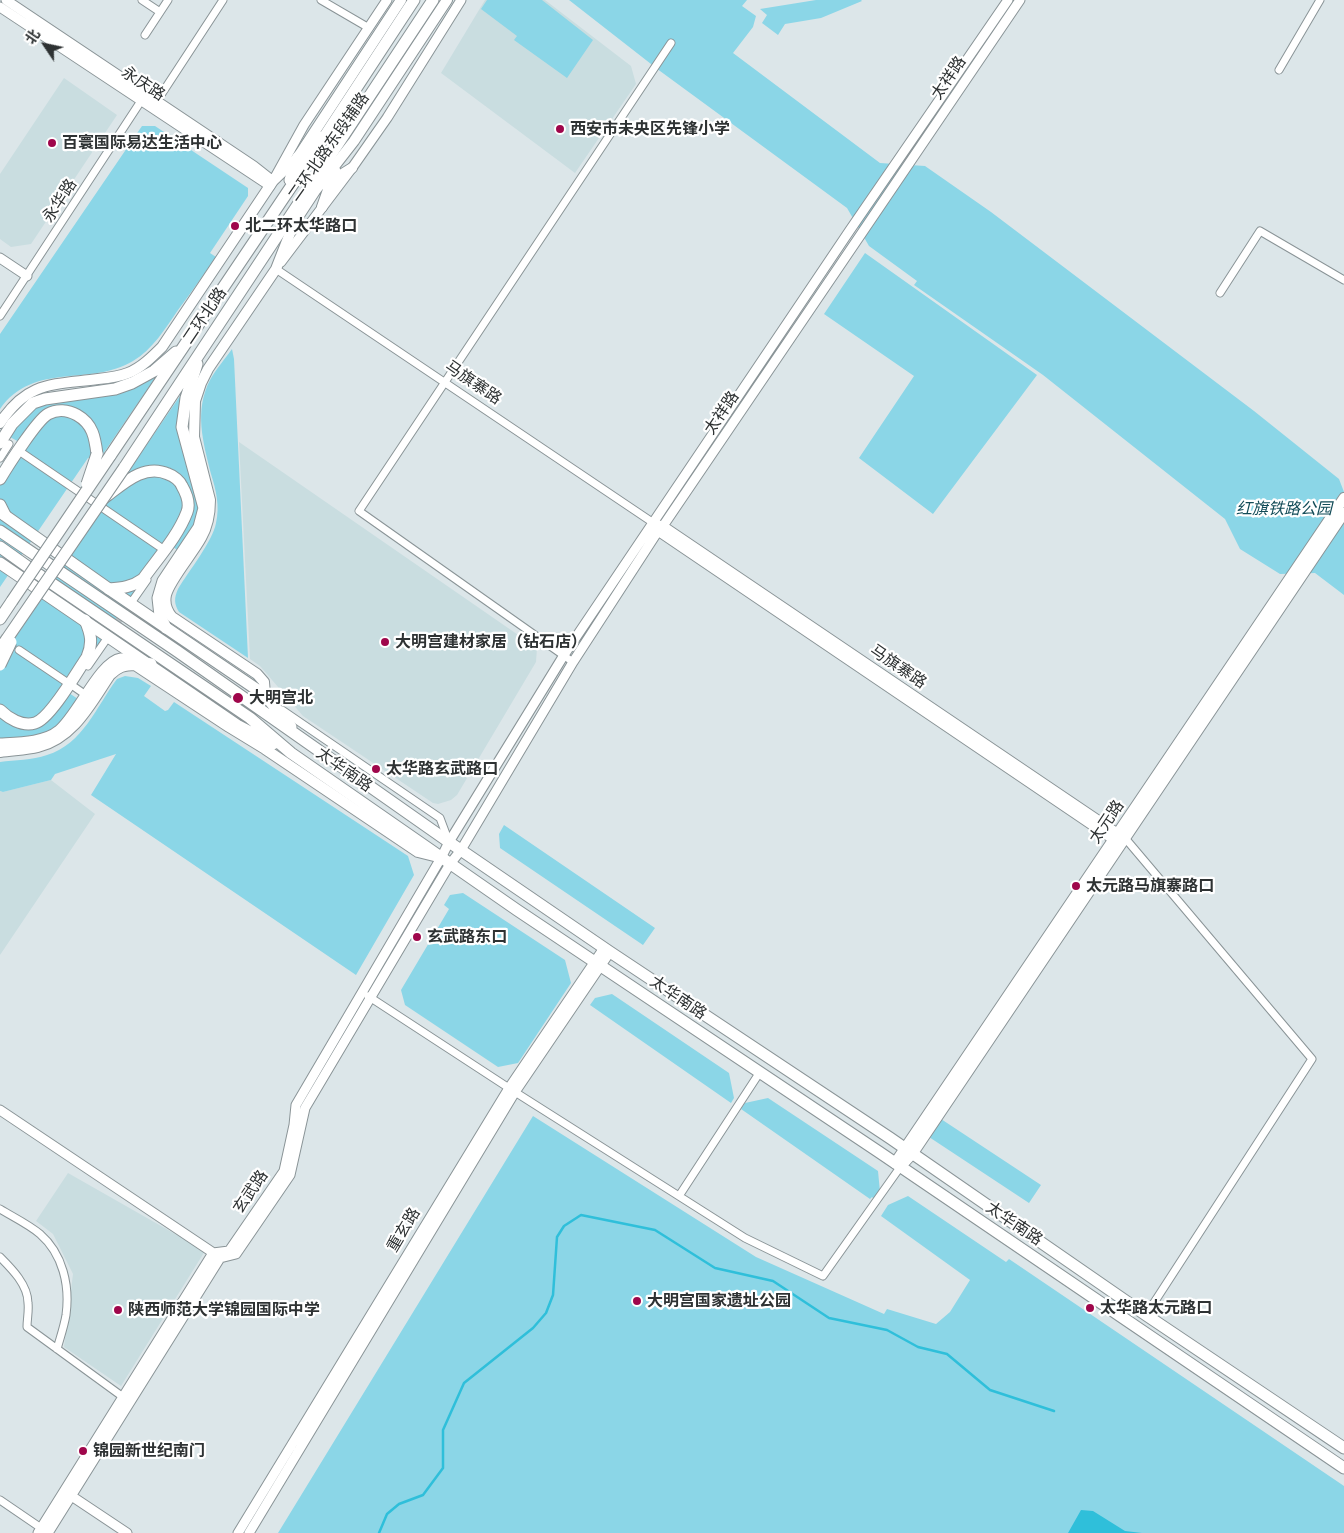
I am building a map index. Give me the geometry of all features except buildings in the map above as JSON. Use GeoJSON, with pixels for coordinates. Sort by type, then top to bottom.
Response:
{"type":"FeatureCollection","features":[{"type":"Feature","properties":{"kind":"main road","name":"二环北路东段辅路"},"geometry":{"type":"LineString","coordinates":[[0,423],[22,397],[41,387],[118,376],[130,372],[152,357],[169,339],[271,184],[298,157],[401,0]]}},
{"type":"Feature","properties":{"kind":"main road","name":"二环北路"},"geometry":{"type":"LineString","coordinates":[[0,619],[82,500],[414,0]]}},
{"type":"Feature","properties":{"kind":"main road","name":"二环北路"},"geometry":{"type":"LineString","coordinates":[[0,649],[100,500],[124,468],[433,0]]}},
{"type":"Feature","properties":{"kind":"main road","name":"二环北路东段辅路"},"geometry":{"type":"LineString","coordinates":[[268,699],[264,682],[256,674],[177,620],[167,611],[166,595],[183,562],[207,526],[210,511],[210,500],[194,437],[194,401],[208,369],[276,268],[294,223],[315,191],[354,141],[447,0]]}},
{"type":"Feature","properties":{"kind":"main road"},"geometry":{"type":"LineString","coordinates":[[285,196],[298,157],[334,121]]}},
{"type":"Feature","properties":{"kind":"main road"},"geometry":{"type":"LineString","coordinates":[[322,207],[338,162]]}},
{"type":"Feature","properties":{"kind":"main road"},"geometry":{"type":"LineString","coordinates":[[294,223],[299,204],[315,191],[352,168]]}},
{"type":"Feature","properties":{"kind":"main road"},"geometry":{"type":"LineString","coordinates":[[8,445],[12,424],[34,403],[46,399],[115,389],[132,383],[154,371],[187,343]]}},
{"type":"Feature","properties":{"kind":"main road"},"geometry":{"type":"LineString","coordinates":[[166,628],[160,616],[158,598],[163,581],[199,527],[204,508],[182,428],[186,398],[205,345]]}},
{"type":"Feature","properties":{"kind":"main road"},"geometry":{"type":"LineString","coordinates":[[0,479],[39,422],[47,414],[66,410],[78,416],[92,429],[97,454],[82,500]]}},
{"type":"Feature","properties":{"kind":"main road"},"geometry":{"type":"LineString","coordinates":[[100,500],[132,478],[148,470],[159,470],[171,475],[181,483],[187,496],[188,510],[178,529],[143,580],[125,588],[109,589]]}},
{"type":"Feature","properties":{"kind":"main road","name":"太元路"},"geometry":{"type":"LineString","coordinates":[[898,1164],[909,1151],[1119,839],[1344,498]]}},
{"type":"Feature","properties":{"kind":"main road"},"geometry":{"type":"LineString","coordinates":[[2,511],[109,589],[268,699],[300,738]]}},
{"type":"Feature","properties":{"kind":"main road","name":"太元路"},"geometry":{"type":"LineString","coordinates":[[1119,839],[1344,513]]}},
{"type":"Feature","properties":{"kind":"main road","name":"太华南路"},"geometry":{"type":"LineString","coordinates":[[0,531],[607,950],[909,1151],[1146,1315],[1344,1448]]}},
{"type":"Feature","properties":{"kind":"main road","name":"太华南路"},"geometry":{"type":"LineString","coordinates":[[0,547],[250,718],[291,753],[446,861],[898,1164],[1344,1468]]}},
{"type":"Feature","properties":{"kind":"main road"},"geometry":{"type":"LineString","coordinates":[[0,563],[151,664],[237,725],[291,753]]}},
{"type":"Feature","properties":{"kind":"main road"},"geometry":{"type":"LineString","coordinates":[[0,614],[12,601]]}},
{"type":"Feature","properties":{"kind":"main road"},"geometry":{"type":"LineString","coordinates":[[0,665],[27,609]]}},
{"type":"Feature","properties":{"kind":"main road"},"geometry":{"type":"LineString","coordinates":[[0,710],[10,718],[24,724],[35,723],[48,715],[91,648],[92,636],[85,620]]}},
{"type":"Feature","properties":{"kind":"main road"},"geometry":{"type":"LineString","coordinates":[[0,744],[45,738],[59,732],[108,665],[119,659],[132,659],[151,664]]}},
{"type":"Feature","properties":{"kind":"main road"},"geometry":{"type":"LineString","coordinates":[[0,752],[37,747],[57,740],[68,733],[76,724],[91,699],[116,668],[135,664],[229,727],[266,749],[418,852],[446,861]]}},
{"type":"Feature","properties":{"kind":"street","name":"永庆路"},"geometry":{"type":"LineString","coordinates":[[6,0],[155,104],[254,166],[271,184]]}},
{"type":"Feature","properties":{"kind":"street"},"geometry":{"type":"LineString","coordinates":[[142,0],[160,12]]}},
{"type":"Feature","properties":{"kind":"street"},"geometry":{"type":"LineString","coordinates":[[145,35],[168,0]]}},
{"type":"Feature","properties":{"kind":"street"},"geometry":{"type":"LineString","coordinates":[[155,104],[223,0]]}},
{"type":"Feature","properties":{"kind":"street"},"geometry":{"type":"LineString","coordinates":[[322,0],[370,28]]}},
{"type":"Feature","properties":{"kind":"street"},"geometry":{"type":"LineString","coordinates":[[271,184],[304,124],[387,0]]}},
{"type":"Feature","properties":{"kind":"street"},"geometry":{"type":"LineString","coordinates":[[276,268],[352,168],[387,118],[461,0]]}},
{"type":"Feature","properties":{"kind":"street","name":"太祥路"},"geometry":{"type":"LineString","coordinates":[[449,842],[564,655],[652,522],[1008,0]]}},
{"type":"Feature","properties":{"kind":"street","name":"太祥路"},"geometry":{"type":"LineString","coordinates":[[461,850],[574,662],[661,528],[1020,0]]}},
{"type":"Feature","properties":{"kind":"street"},"geometry":{"type":"LineString","coordinates":[[1279,70],[1320,0]]}},
{"type":"Feature","properties":{"kind":"street","name":"永庆路"},"geometry":{"type":"LineString","coordinates":[[0,7],[141,101],[155,104]]}},
{"type":"Feature","properties":{"kind":"street"},"geometry":{"type":"LineString","coordinates":[[574,662],[359,511],[671,43]]}},
{"type":"Feature","properties":{"kind":"street","name":"永华路"},"geometry":{"type":"LineString","coordinates":[[0,316],[141,101]]}},
{"type":"Feature","properties":{"kind":"street"},"geometry":{"type":"LineString","coordinates":[[1220,293],[1260,231],[1344,280]]}},
{"type":"Feature","properties":{"kind":"street"},"geometry":{"type":"LineString","coordinates":[[0,258],[27,276]]}},
{"type":"Feature","properties":{"kind":"street","name":"马旗寨路"},"geometry":{"type":"LineString","coordinates":[[276,268],[1119,839]]}},
{"type":"Feature","properties":{"kind":"street"},"geometry":{"type":"LineString","coordinates":[[0,458],[8,445]]}},
{"type":"Feature","properties":{"kind":"street"},"geometry":{"type":"LineString","coordinates":[[22,453],[174,556]]}},
{"type":"Feature","properties":{"kind":"street"},"geometry":{"type":"LineString","coordinates":[[133,600],[164,549]]}},
{"type":"Feature","properties":{"kind":"street"},"geometry":{"type":"LineString","coordinates":[[82,693],[73,687],[106,640]]}},
{"type":"Feature","properties":{"kind":"street"},"geometry":{"type":"LineString","coordinates":[[19,650],[65,681]]}},
{"type":"Feature","properties":{"kind":"street"},"geometry":{"type":"LineString","coordinates":[[268,699],[440,818],[449,842]]}},
{"type":"Feature","properties":{"kind":"street"},"geometry":{"type":"LineString","coordinates":[[1119,839],[1312,1059],[1146,1315]]}},
{"type":"Feature","properties":{"kind":"street","name":"玄武路"},"geometry":{"type":"LineString","coordinates":[[216,1255],[236,1254],[290,1175],[304,1108],[371,998],[446,861],[449,842]]}},
{"type":"Feature","properties":{"kind":"street","name":"玄武路"},"geometry":{"type":"LineString","coordinates":[[216,1255],[230,1251],[284,1171],[294,1125],[296,1105],[362,992],[446,861],[461,850]]}},
{"type":"Feature","properties":{"kind":"street","name":"重玄路"},"geometry":{"type":"LineString","coordinates":[[238,1533],[512,1090],[607,950]]}},
{"type":"Feature","properties":{"kind":"street"},"geometry":{"type":"LineString","coordinates":[[362,992],[745,1238],[823,1276],[898,1164]]}},
{"type":"Feature","properties":{"kind":"street"},"geometry":{"type":"LineString","coordinates":[[679,1196],[760,1072]]}},
{"type":"Feature","properties":{"kind":"street","name":"重玄路"},"geometry":{"type":"LineString","coordinates":[[249,1533],[512,1090]]}},
{"type":"Feature","properties":{"kind":"street"},"geometry":{"type":"LineString","coordinates":[[0,1110],[216,1255]]}},
{"type":"Feature","properties":{"kind":"street"},"geometry":{"type":"LineString","coordinates":[[0,1209],[40,1234],[53,1249],[63,1268],[68,1293],[66,1317],[56,1349]]}},
{"type":"Feature","properties":{"kind":"street"},"geometry":{"type":"LineString","coordinates":[[68,1494],[123,1396],[216,1255]]}},
{"type":"Feature","properties":{"kind":"street"},"geometry":{"type":"LineString","coordinates":[[0,1500],[43,1531],[68,1494],[216,1255]]}},
{"type":"Feature","properties":{"kind":"street"},"geometry":{"type":"LineString","coordinates":[[0,1257],[12,1268],[29,1301],[27,1327],[123,1396]]}},
{"type":"Feature","properties":{"kind":"street"},"geometry":{"type":"LineString","coordinates":[[68,1494],[127,1533]]}},
{"type":"Feature","properties":{"kind":"shaded area","name":"西安市未央区先锋小学"},"geometry":{"type":"Polygon","coordinates":[[[485,0],[545,0],[631,66],[636,84],[575,173],[441,73],[485,0]]]}},
{"type":"Feature","properties":{"kind":"shaded area","name":"百寰国际易达生活中心"},"geometry":{"type":"Polygon","coordinates":[[[64,78],[117,115],[31,244],[11,247],[0,239],[0,174],[64,78]]]}},
{"type":"Feature","properties":{"kind":"shaded area"},"geometry":{"type":"Polygon","coordinates":[[[239,442],[537,648],[536,662],[457,795],[451,800],[438,804],[433,803],[303,716],[260,666],[250,659],[239,442]]]}},
{"type":"Feature","properties":{"kind":"shaded area"},"geometry":{"type":"Polygon","coordinates":[[[51,780],[95,814],[0,955],[0,791],[3,792],[51,780]]]}},
{"type":"Feature","properties":{"kind":"shaded area","name":"陕西师范大学锦园国际中学"},"geometry":{"type":"Polygon","coordinates":[[[68,1173],[205,1251],[121,1386],[64,1347],[73,1274],[53,1234],[36,1221],[68,1173]]]}},
{"type":"Feature","properties":{"kind":"shaded area"},"geometry":{"type":"Polygon","coordinates":[[[1081,1510],[1093,1511],[1125,1531],[1142,1533],[1068,1533],[1081,1510]]]}},
{"type":"Feature","properties":{"kind":"green space"},"geometry":{"type":"Polygon","coordinates":[[[487,0],[542,0],[593,40],[567,78],[514,40],[517,36],[481,9],[487,0]]]}},
{"type":"Feature","properties":{"kind":"green space","name":"红旗铁路公园"},"geometry":{"type":"Polygon","coordinates":[[[569,0],[747,0],[742,6],[756,16],[753,27],[733,53],[880,163],[925,166],[991,212],[1254,411],[1339,479],[1344,492],[1344,595],[1315,573],[1280,574],[1240,549],[1225,519],[1043,375],[914,285],[917,281],[869,246],[847,208],[660,71],[569,0]]]}},
{"type":"Feature","properties":{"kind":"green space"},"geometry":{"type":"Polygon","coordinates":[[[816,0],[862,1],[821,18],[785,24],[778,35],[762,23],[767,15],[760,9],[816,0]]]}},
{"type":"Feature","properties":{"kind":"green space"},"geometry":{"type":"Polygon","coordinates":[[[142,126],[155,126],[248,188],[248,196],[210,253],[216,257],[147,351],[133,361],[116,369],[46,380],[29,385],[14,394],[0,409],[0,334],[142,126]]]}},
{"type":"Feature","properties":{"kind":"green space"},"geometry":{"type":"Polygon","coordinates":[[[865,253],[1037,375],[933,514],[859,458],[914,376],[824,314],[865,253]]]}},
{"type":"Feature","properties":{"kind":"green space"},"geometry":{"type":"Polygon","coordinates":[[[232,349],[248,658],[179,612],[175,601],[178,589],[210,539],[216,523],[217,498],[203,438],[202,403],[210,380],[232,349]]]}},
{"type":"Feature","properties":{"kind":"green space"},"geometry":{"type":"Polygon","coordinates":[[[157,375],[103,454],[88,458],[0,587],[0,470],[19,442],[10,437],[19,422],[33,408],[157,375]]]}},
{"type":"Feature","properties":{"kind":"green space"},"geometry":{"type":"Polygon","coordinates":[[[182,393],[181,410],[198,503],[197,520],[179,551],[170,545],[69,693],[78,699],[60,723],[44,734],[0,740],[0,660],[182,393]]]}},
{"type":"Feature","properties":{"kind":"green space"},"geometry":{"type":"Polygon","coordinates":[[[125,676],[138,678],[151,686],[144,696],[165,711],[174,702],[408,856],[414,875],[356,975],[91,795],[116,754],[55,774],[51,780],[3,792],[0,791],[0,762],[41,757],[59,750],[79,734],[117,679],[125,676]]]}},
{"type":"Feature","properties":{"kind":"green space"},"geometry":{"type":"Polygon","coordinates":[[[504,825],[655,928],[643,945],[500,848],[499,834],[504,825]]]}},
{"type":"Feature","properties":{"kind":"green space"},"geometry":{"type":"Polygon","coordinates":[[[463,893],[565,960],[571,983],[518,1063],[498,1067],[405,1005],[401,990],[449,909],[444,905],[450,895],[463,893]]]}},
{"type":"Feature","properties":{"kind":"green space"},"geometry":{"type":"Polygon","coordinates":[[[612,994],[729,1073],[734,1098],[731,1103],[590,1005],[595,998],[612,994]]]}},
{"type":"Feature","properties":{"kind":"green space"},"geometry":{"type":"Polygon","coordinates":[[[768,1098],[878,1171],[880,1192],[875,1200],[872,1197],[870,1199],[741,1109],[745,1103],[768,1098]]]}},
{"type":"Feature","properties":{"kind":"green space","name":"大明宫国家遗址公园"},"geometry":{"type":"Polygon","coordinates":[[[533,1116],[756,1257],[884,1314],[887,1309],[936,1324],[950,1312],[970,1280],[881,1216],[888,1205],[908,1196],[1006,1262],[1009,1259],[1344,1486],[1344,1533],[278,1533],[533,1116]]]}},
{"type":"Feature","properties":{"kind":"green space"},"geometry":{"type":"Polygon","coordinates":[[[941,1119],[1041,1185],[1029,1203],[929,1137],[941,1119]]]}},
{"type":"Feature","properties":{"kind":"waterway"},"geometry":{"type":"LineString","coordinates":[[379,1533],[387,1514],[399,1504],[423,1495],[443,1468],[443,1430],[464,1383],[533,1328],[546,1313],[553,1295],[557,1237],[564,1226],[581,1215],[655,1230],[715,1268],[773,1281],[829,1318],[887,1330],[918,1347],[947,1354],[990,1390],[1054,1411]]}},
{"type":"Feature","properties":{"kind":"tunnel"},"geometry":{"type":"LineString","coordinates":[[106,639],[132,601]]}},
{"type":"Feature","properties":{"kind":"tunnel"},"geometry":{"type":"LineString","coordinates":[[0,637],[19,650]]}},
{"type":"Feature","properties":{"kind":"place","name":"西安市未央区先锋小学"},"geometry":{"type":"Point","coordinates":[560,129]}},
{"type":"Feature","properties":{"kind":"place","name":"百寰国际易达生活中心"},"geometry":{"type":"Point","coordinates":[52,143]}},
{"type":"Feature","properties":{"kind":"place","name":"北二环太华路口"},"geometry":{"type":"Point","coordinates":[235,226]}},
{"type":"Feature","properties":{"kind":"place","name":"大明宫建材家居（钻石店）"},"geometry":{"type":"Point","coordinates":[385,642]}},
{"type":"Feature","properties":{"kind":"place","name":"大明宫北"},"geometry":{"type":"Point","coordinates":[238,698]}},
{"type":"Feature","properties":{"kind":"place","name":"太华路玄武路口"},"geometry":{"type":"Point","coordinates":[376,769]}},
{"type":"Feature","properties":{"kind":"place","name":"太元路马旗寨路口"},"geometry":{"type":"Point","coordinates":[1076,886]}},
{"type":"Feature","properties":{"kind":"place","name":"玄武路东口"},"geometry":{"type":"Point","coordinates":[417,937]}},
{"type":"Feature","properties":{"kind":"place","name":"大明宫国家遗址公园"},"geometry":{"type":"Point","coordinates":[637,1301]}},
{"type":"Feature","properties":{"kind":"place","name":"太华路太元路口"},"geometry":{"type":"Point","coordinates":[1090,1308]}},
{"type":"Feature","properties":{"kind":"place","name":"陕西师范大学锦园国际中学"},"geometry":{"type":"Point","coordinates":[118,1310]}},
{"type":"Feature","properties":{"kind":"place","name":"锦园新世纪南门"},"geometry":{"type":"Point","coordinates":[83,1451]}}]}
